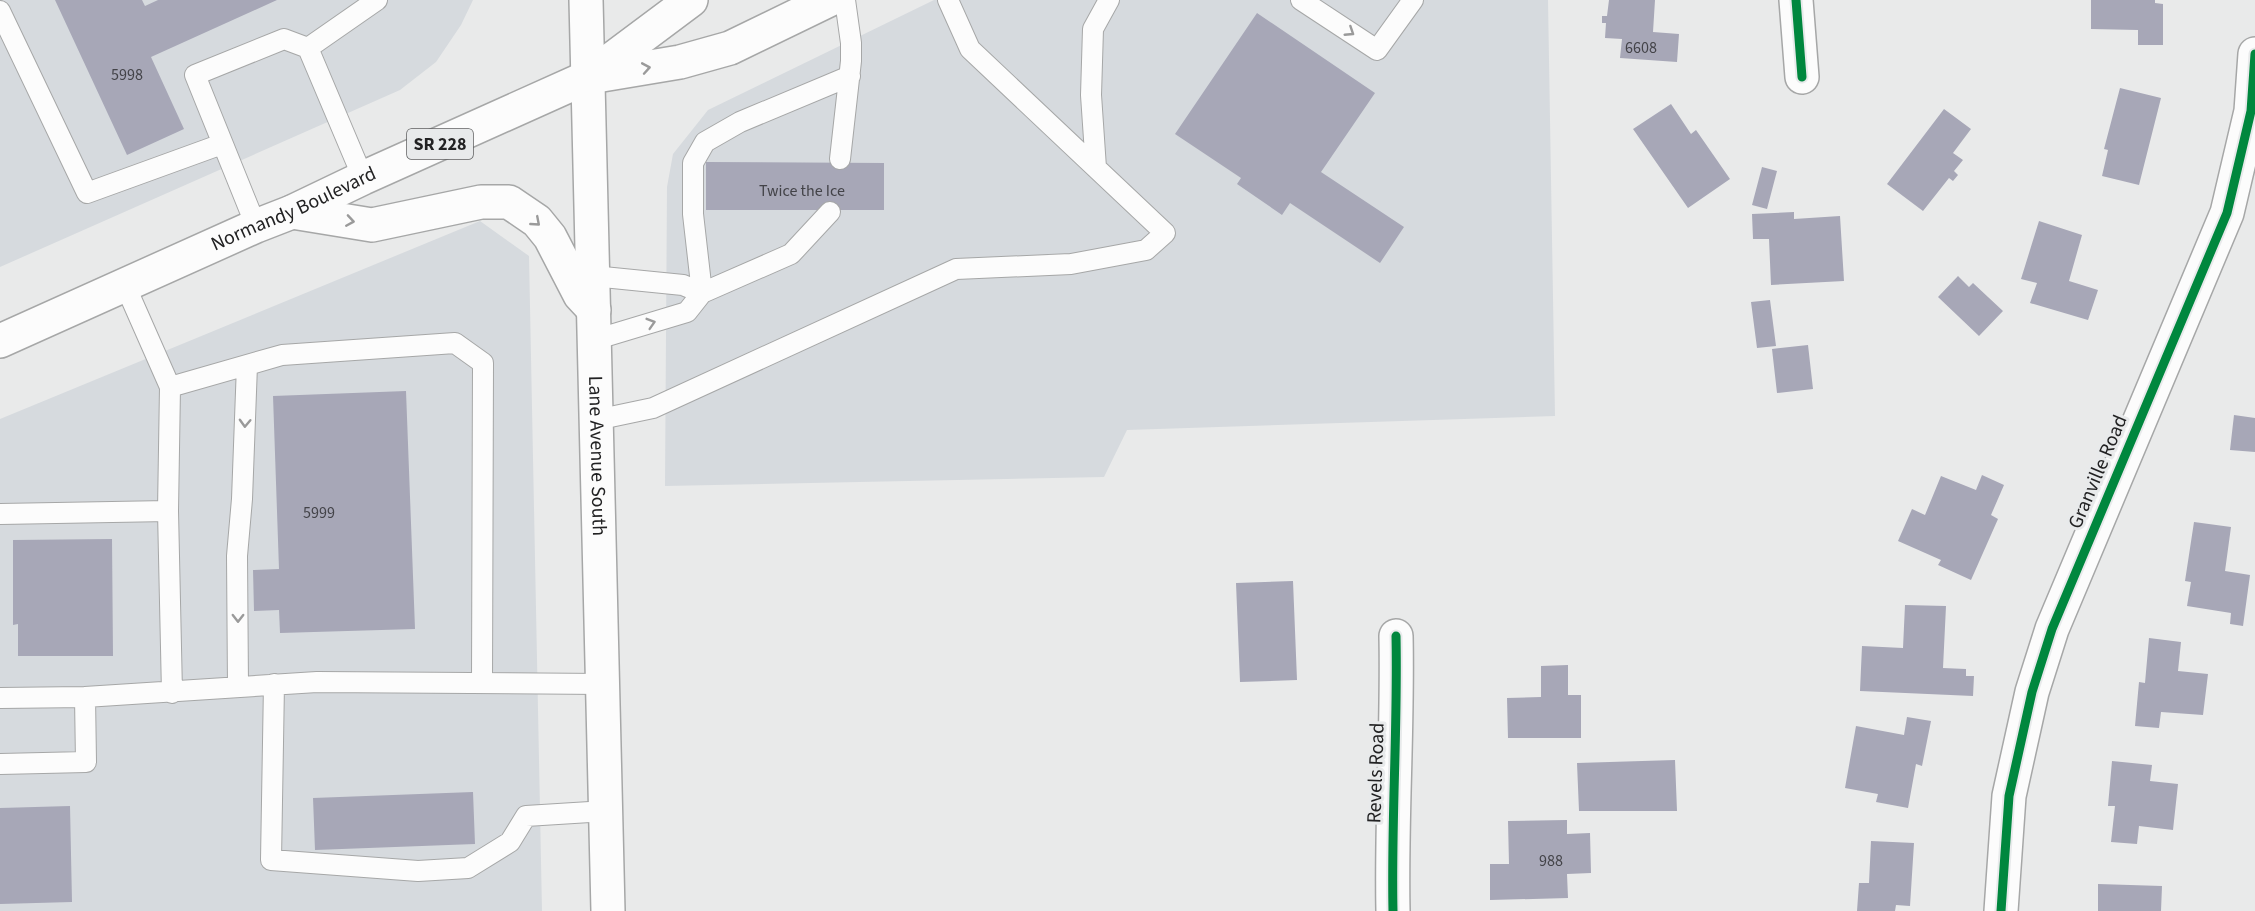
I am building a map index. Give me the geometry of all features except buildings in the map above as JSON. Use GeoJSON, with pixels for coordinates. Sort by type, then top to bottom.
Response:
{"type":"FeatureCollection","features":[{"type":"Feature","properties":{"kind":"main road","name":"Lane Avenue South"},"geometry":{"type":"LineString","coordinates":[[586,0],[608,911]]}},
{"type":"Feature","properties":{"kind":"main road","name":"Normandy Boulevard"},"geometry":{"type":"LineString","coordinates":[[0,340],[292,212],[588,77],[691,0]]}},
{"type":"Feature","properties":{"kind":"main road","name":"Normandy Boulevard"},"geometry":{"type":"LineString","coordinates":[[588,77],[680,62],[730,48],[829,0]]}},
{"type":"Feature","properties":{"kind":"main road"},"geometry":{"type":"LineString","coordinates":[[1796,0],[1802,76]]}},
{"type":"Feature","properties":{"kind":"main road","name":"Granville Road"},"geometry":{"type":"LineString","coordinates":[[2001,911],[2009,796],[2032,692],[2052,629],[2227,213],[2251,111],[2255,54]]}},
{"type":"Feature","properties":{"kind":"main road"},"geometry":{"type":"LineString","coordinates":[[292,212],[372,225],[482,202],[509,202],[537,221],[550,237],[594,325]]}},
{"type":"Feature","properties":{"kind":"main road","name":"Revels Road"},"geometry":{"type":"LineString","coordinates":[[1393,911],[1396,636]]}},
{"type":"Feature","properties":{"kind":"lane"},"geometry":{"type":"LineString","coordinates":[[308,48],[377,0]]}},
{"type":"Feature","properties":{"kind":"lane"},"geometry":{"type":"LineString","coordinates":[[840,159],[850,76],[851,43],[845,0]]}},
{"type":"Feature","properties":{"kind":"lane"},"geometry":{"type":"LineString","coordinates":[[596,420],[653,408],[956,269],[1071,264],[1146,250],[1165,233],[970,49],[948,0]]}},
{"type":"Feature","properties":{"kind":"lane"},"geometry":{"type":"LineString","coordinates":[[1096,168],[1091,95],[1093,29],[1109,0]]}},
{"type":"Feature","properties":{"kind":"lane"},"geometry":{"type":"LineString","coordinates":[[1301,0],[1377,50],[1413,0]]}},
{"type":"Feature","properties":{"kind":"lane"},"geometry":{"type":"LineString","coordinates":[[0,11],[87,193],[222,144]]}},
{"type":"Feature","properties":{"kind":"lane"},"geometry":{"type":"LineString","coordinates":[[256,226],[195,75],[284,39],[308,48],[363,178]]}},
{"type":"Feature","properties":{"kind":"lane"},"geometry":{"type":"LineString","coordinates":[[702,293],[693,214],[693,163],[705,142],[740,122],[850,76]]}},
{"type":"Feature","properties":{"kind":"lane"},"geometry":{"type":"LineString","coordinates":[[594,325],[687,312],[702,293],[791,254],[830,212]]}},
{"type":"Feature","properties":{"kind":"lane"},"geometry":{"type":"LineString","coordinates":[[593,276],[683,285],[702,293]]}},
{"type":"Feature","properties":{"kind":"lane"},"geometry":{"type":"LineString","coordinates":[[124,285],[170,387],[168,511],[172,693]]}},
{"type":"Feature","properties":{"kind":"lane"},"geometry":{"type":"LineString","coordinates":[[170,387],[282,354],[455,343],[483,363],[482,682]]}},
{"type":"Feature","properties":{"kind":"lane"},"geometry":{"type":"LineString","coordinates":[[238,687],[237,556],[242,500],[247,365]]}},
{"type":"Feature","properties":{"kind":"lane"},"geometry":{"type":"LineString","coordinates":[[0,514],[168,511]]}},
{"type":"Feature","properties":{"kind":"lane"},"geometry":{"type":"LineString","coordinates":[[0,699],[172,693],[274,684],[482,682],[603,684]]}},
{"type":"Feature","properties":{"kind":"lane"},"geometry":{"type":"LineString","coordinates":[[274,684],[271,860],[418,871],[468,868],[510,842],[526,816],[606,811]]}},
{"type":"Feature","properties":{"kind":"lane"},"geometry":{"type":"LineString","coordinates":[[0,764],[86,762],[85,697]]}},
{"type":"Feature","properties":{"kind":"shaded area"},"geometry":{"type":"Polygon","coordinates":[[[0,0],[473,0],[461,25],[436,62],[400,90],[0,267],[0,0]]]}},
{"type":"Feature","properties":{"kind":"shaded area"},"geometry":{"type":"Polygon","coordinates":[[[934,0],[1548,0],[1555,416],[1127,430],[1104,477],[665,486],[667,187],[673,154],[708,110],[934,0]]]}},
{"type":"Feature","properties":{"kind":"shaded area"},"geometry":{"type":"Polygon","coordinates":[[[480,221],[529,256],[542,911],[0,911],[0,419],[480,221]]]}},
{"type":"Feature","properties":{"kind":"cycle path"},"geometry":{"type":"LineString","coordinates":[[1796,0],[1802,77]]}},
{"type":"Feature","properties":{"kind":"cycle path"},"geometry":{"type":"LineString","coordinates":[[2001,911],[2009,796],[2032,692],[2052,629],[2227,213],[2251,111],[2255,54]]}},
{"type":"Feature","properties":{"kind":"cycle path"},"geometry":{"type":"LineString","coordinates":[[1393,911],[1396,636]]}}]}
